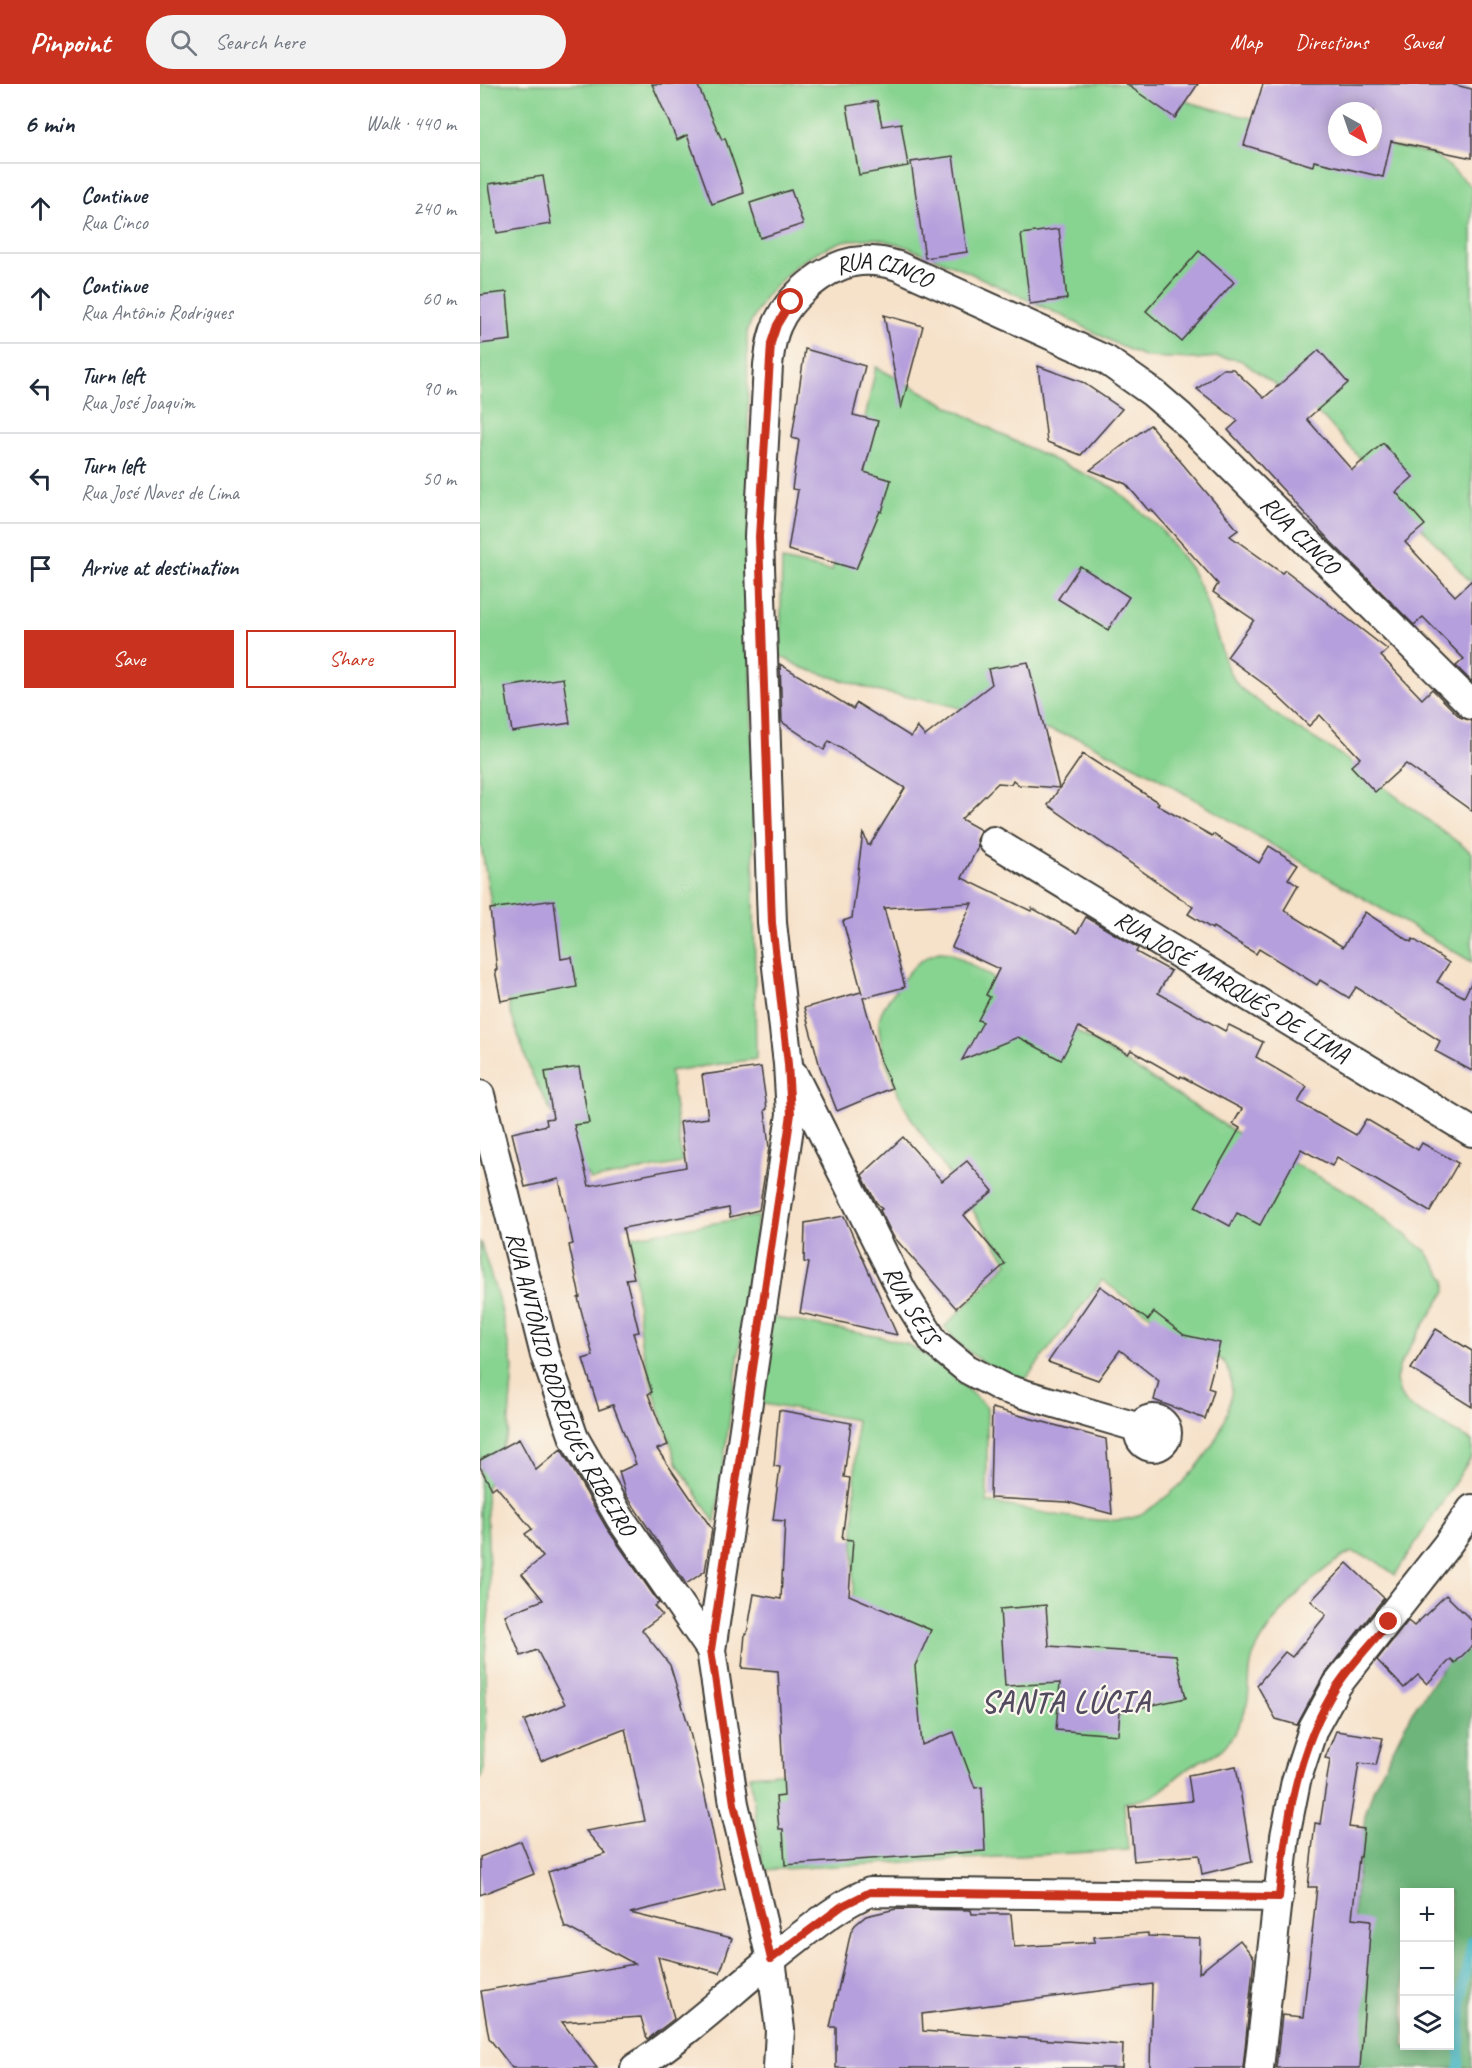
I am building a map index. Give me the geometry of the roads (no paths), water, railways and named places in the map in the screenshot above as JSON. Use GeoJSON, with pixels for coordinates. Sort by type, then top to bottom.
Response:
{"type":"FeatureCollection","features":[{"type":"Feature","properties":{"kind":"street","name":"RUA CINCO"},"geometry":{"type":"LineString","coordinates":[[711,1650],[791,1114],[788,1064],[772,923],[759,537],[768,365],[771,343],[784,312],[804,290],[833,270],[851,262],[884,261],[1106,360],[1181,417],[1472,705]]}},
{"type":"Feature","properties":{"kind":"street","name":"RUA JOSÉ MARQUÊS DE LIMA"},"geometry":{"type":"LineString","coordinates":[[993,841],[1472,1132]]}},
{"type":"Feature","properties":{"kind":"street","name":"RUA SEIS"},"geometry":{"type":"LineString","coordinates":[[788,1064],[902,1291],[934,1342],[967,1369],[1003,1388],[1140,1428]]}},
{"type":"Feature","properties":{"kind":"street","name":"RUA ANTÔNIO RODRIGUES RIBEIRO"},"geometry":{"type":"LineString","coordinates":[[480,1095],[545,1355],[574,1438],[620,1518],[711,1650]]}},
{"type":"Feature","properties":{"kind":"street"},"geometry":{"type":"LineString","coordinates":[[1259,2068],[1285,1836],[1296,1781],[1313,1729],[1337,1685],[1441,1553],[1472,1509]]}},
{"type":"Feature","properties":{"kind":"street"},"geometry":{"type":"LineString","coordinates":[[711,1650],[734,1804],[771,1959],[780,2030],[778,2068]]}},
{"type":"Feature","properties":{"kind":"street"},"geometry":{"type":"LineString","coordinates":[[635,2068],[683,2035],[771,1959],[842,1906],[870,1892],[1279,1897]]}},
{"type":"Feature","properties":{"kind":"waterway"},"geometry":{"type":"LineString","coordinates":[[1459,2068],[1463,1984],[1472,1941]]}},
{"type":"Feature","properties":{"kind":"district","name":"SANTA LÚCIA"},"geometry":{"type":"Point","coordinates":[1066,1702]}}]}
